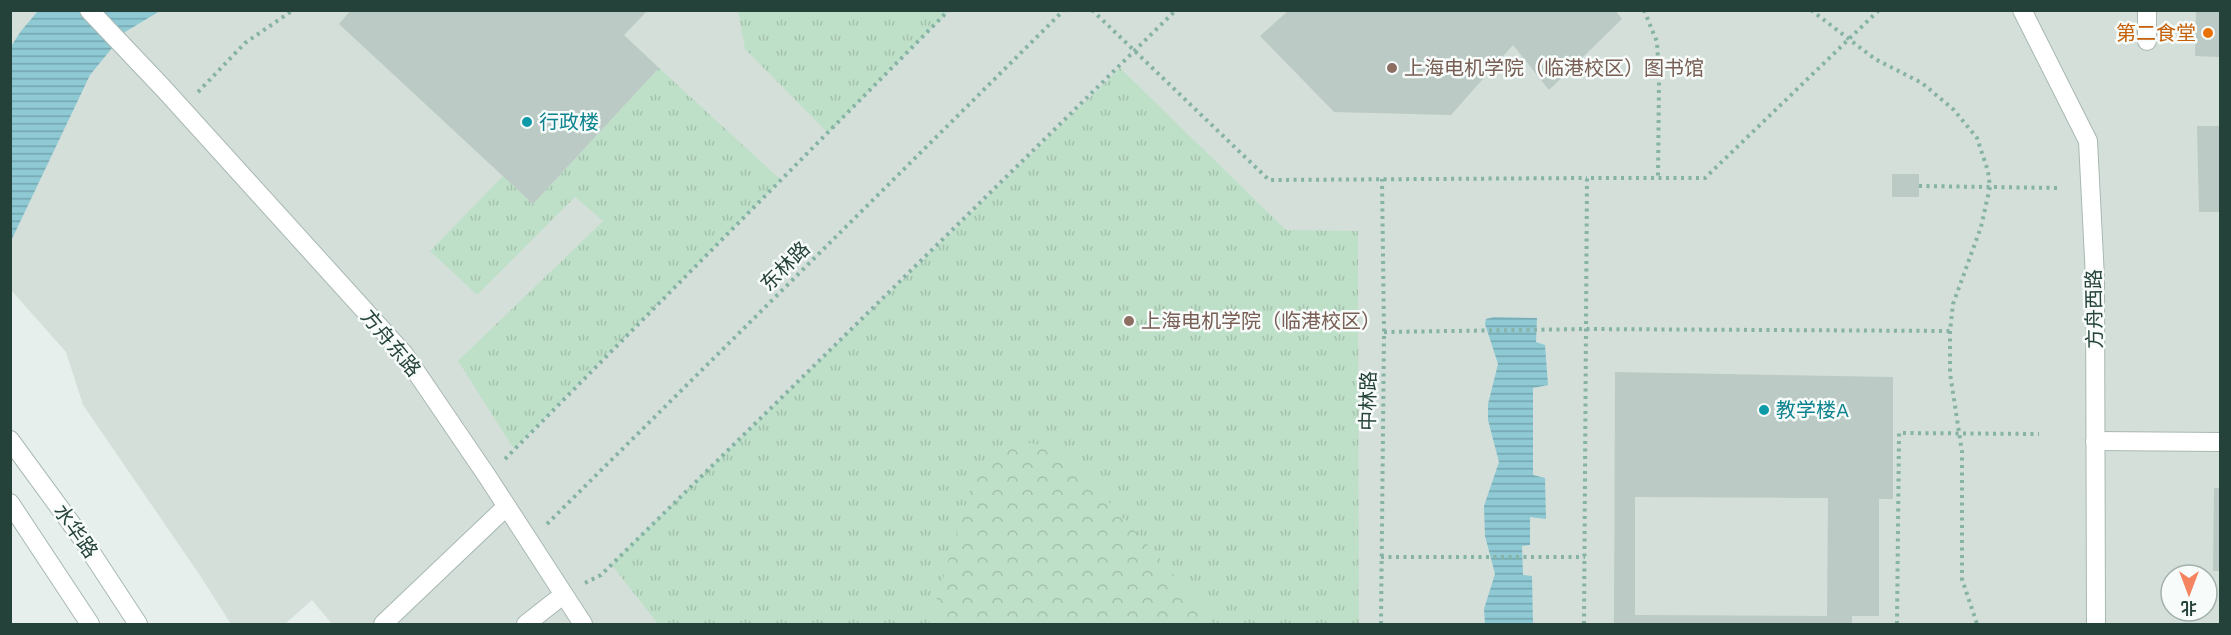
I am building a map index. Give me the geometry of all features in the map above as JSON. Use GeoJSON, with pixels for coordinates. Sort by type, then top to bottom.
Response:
{"type":"FeatureCollection","features":[{"type":"Feature","properties":{"kind":"street","name":"方舟东路"},"geometry":{"type":"LineString","coordinates":[[89,10],[164,89],[404,354],[488,476],[528,542],[583,624]]}},
{"type":"Feature","properties":{"kind":"street","name":"方舟西路"},"geometry":{"type":"LineString","coordinates":[[2022,10],[2088,141],[2095,278],[2096,624]]}},
{"type":"Feature","properties":{"kind":"street"},"geometry":{"type":"LineString","coordinates":[[2147,10],[2147,41]]}},
{"type":"Feature","properties":{"kind":"street","name":"水华路"},"geometry":{"type":"LineString","coordinates":[[10,440],[81,537],[138,624]]}},
{"type":"Feature","properties":{"kind":"street"},"geometry":{"type":"LineString","coordinates":[[2095,441],[2220,442]]}},
{"type":"Feature","properties":{"kind":"street","name":"水华路"},"geometry":{"type":"LineString","coordinates":[[10,503],[90,624]]}},
{"type":"Feature","properties":{"kind":"street"},"geometry":{"type":"LineString","coordinates":[[383,624],[506,507]]}},
{"type":"Feature","properties":{"kind":"street"},"geometry":{"type":"LineString","coordinates":[[526,624],[563,595]]}},
{"type":"Feature","properties":{"kind":"path"},"geometry":{"type":"LineString","coordinates":[[182,109],[245,43],[293,10]]}},
{"type":"Feature","properties":{"kind":"path"},"geometry":{"type":"LineString","coordinates":[[488,476],[949,10]]}},
{"type":"Feature","properties":{"kind":"path","name":"东林路"},"geometry":{"type":"LineString","coordinates":[[528,542],[1064,10]]}},
{"type":"Feature","properties":{"kind":"path"},"geometry":{"type":"LineString","coordinates":[[1092,10],[1269,180],[1706,178],[1879,10]]}},
{"type":"Feature","properties":{"kind":"path"},"geometry":{"type":"LineString","coordinates":[[563,595],[601,575],[1176,10]]}},
{"type":"Feature","properties":{"kind":"path"},"geometry":{"type":"LineString","coordinates":[[1644,10],[1657,42],[1658,178]]}},
{"type":"Feature","properties":{"kind":"path"},"geometry":{"type":"LineString","coordinates":[[1811,10],[1875,59],[1922,83],[1954,110],[1977,138],[1988,171],[1990,187],[1981,227],[1953,304],[1950,331],[1950,373],[1962,452],[1962,579],[1977,624]]}},
{"type":"Feature","properties":{"kind":"path"},"geometry":{"type":"LineString","coordinates":[[1584,624],[1587,178]]}},
{"type":"Feature","properties":{"kind":"path","name":"中林路"},"geometry":{"type":"LineString","coordinates":[[1381,624],[1384,332],[1382,179]]}},
{"type":"Feature","properties":{"kind":"path"},"geometry":{"type":"LineString","coordinates":[[1919,186],[2059,188]]}},
{"type":"Feature","properties":{"kind":"path"},"geometry":{"type":"LineString","coordinates":[[1384,332],[1586,329],[1950,331]]}},
{"type":"Feature","properties":{"kind":"path"},"geometry":{"type":"LineString","coordinates":[[1897,624],[1899,433],[2040,434]]}},
{"type":"Feature","properties":{"kind":"path"},"geometry":{"type":"LineString","coordinates":[[1381,557],[1585,556]]}},
{"type":"Feature","properties":{"kind":"shaded area","name":"上海电机学院（临港校区）"},"geometry":{"type":"Polygon","coordinates":[[[10,11],[2220,11],[2220,624],[332,624],[312,600],[285,624],[231,624],[83,405],[66,352],[11,290],[10,11]]]}},
{"type":"Feature","properties":{"kind":"green space"},"geometry":{"type":"Polygon","coordinates":[[[738,10],[949,11],[828,133],[745,49],[738,10]]]}},
{"type":"Feature","properties":{"kind":"green space"},"geometry":{"type":"Polygon","coordinates":[[[659,68],[781,180],[514,449],[458,361],[603,221],[575,197],[477,295],[430,251],[503,176],[533,204],[659,68]]]}},
{"type":"Feature","properties":{"kind":"green space"},"geometry":{"type":"Polygon","coordinates":[[[1120,68],[1286,230],[1358,231],[1359,624],[658,624],[611,564],[1120,68]]]}},
{"type":"Feature","properties":{"kind":"green space"},"geometry":{"type":"Polygon","coordinates":[[[1019,441],[1061,449],[1161,560],[1201,607],[1212,624],[929,624],[978,464],[1019,441]]]}},
{"type":"Feature","properties":{"kind":"water"},"geometry":{"type":"Polygon","coordinates":[[[38,11],[160,11],[125,32],[90,75],[11,241],[10,48],[38,11]]]}},
{"type":"Feature","properties":{"kind":"water"},"geometry":{"type":"Polygon","coordinates":[[[1494,317],[1537,318],[1536,342],[1545,345],[1548,385],[1533,388],[1533,475],[1545,478],[1546,519],[1530,517],[1530,545],[1522,546],[1523,575],[1532,576],[1533,624],[1485,624],[1484,609],[1495,574],[1485,536],[1484,506],[1499,462],[1488,420],[1488,404],[1498,364],[1485,324],[1486,319],[1494,317]]]}},
{"type":"Feature","properties":{"kind":"building","name":"行政楼"},"geometry":{"type":"Polygon","coordinates":[[[351,10],[648,10],[624,35],[659,68],[533,204],[339,24],[351,10]]]}},
{"type":"Feature","properties":{"kind":"building","name":"上海电机学院（临港校区）图书馆"},"geometry":{"type":"Polygon","coordinates":[[[1289,10],[1615,10],[1622,19],[1549,90],[1513,45],[1451,115],[1334,112],[1260,36],[1289,10]]]}},
{"type":"Feature","properties":{"kind":"building","name":"第二食堂"},"geometry":{"type":"Polygon","coordinates":[[[2196,10],[2220,10],[2220,57],[2195,56],[2196,10]]]}},
{"type":"Feature","properties":{"kind":"building"},"geometry":{"type":"Polygon","coordinates":[[[2197,126],[2220,126],[2220,212],[2199,212],[2197,126]]]}},
{"type":"Feature","properties":{"kind":"building"},"geometry":{"type":"Polygon","coordinates":[[[1892,174],[1919,174],[1919,197],[1892,197],[1892,174]]]}},
{"type":"Feature","properties":{"kind":"building","name":"教学楼A"},"geometry":{"type":"Polygon","coordinates":[[[1615,372],[1893,377],[1893,499],[1879,499],[1879,616],[1852,616],[1852,624],[1614,624],[1615,372]],[[1635,497],[1635,615],[1827,616],[1828,498],[1635,497]]]}},
{"type":"Feature","properties":{"kind":"building"},"geometry":{"type":"Polygon","coordinates":[[[2214,488],[2220,488],[2220,571],[2219,563],[2213,563],[2214,488]]]}},
{"type":"Feature","properties":{"kind":"place","name":"第二食堂"},"geometry":{"type":"Point","coordinates":[2208,33]}},
{"type":"Feature","properties":{"kind":"place","name":"上海电机学院（临港校区）图书馆"},"geometry":{"type":"Point","coordinates":[1392,68]}},
{"type":"Feature","properties":{"kind":"place","name":"行政楼"},"geometry":{"type":"Point","coordinates":[527,122]}},
{"type":"Feature","properties":{"kind":"place","name":"上海电机学院（临港校区）"},"geometry":{"type":"Point","coordinates":[1129,321]}},
{"type":"Feature","properties":{"kind":"place","name":"教学楼A"},"geometry":{"type":"Point","coordinates":[1764,410]}}]}
